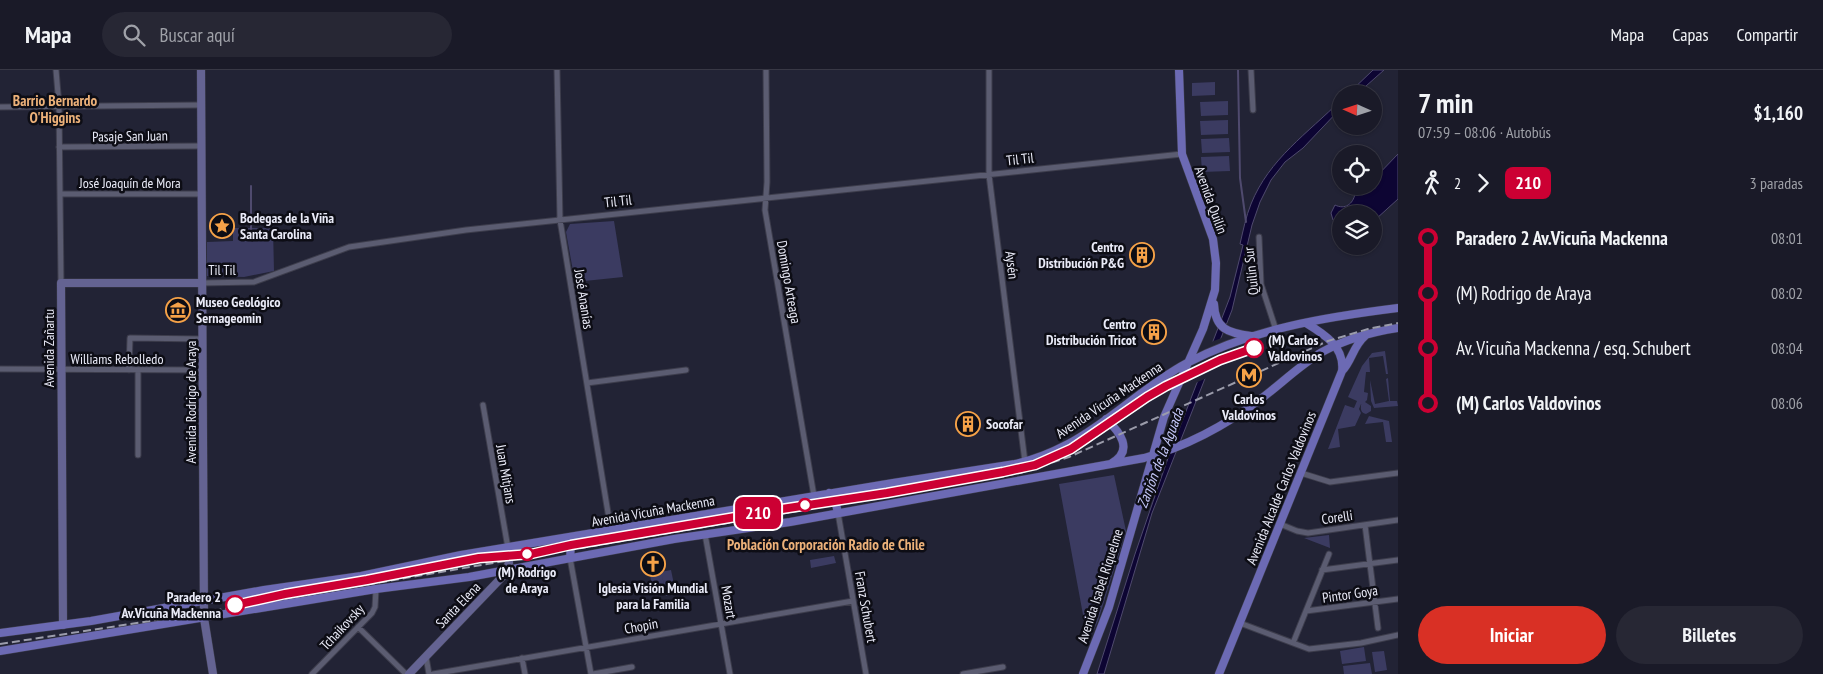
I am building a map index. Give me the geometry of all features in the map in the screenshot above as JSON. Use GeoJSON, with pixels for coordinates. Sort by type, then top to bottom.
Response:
{"type":"FeatureCollection","features":[{"type":"Feature","properties":{"kind":"main road","name":"Avenida Quilín"},"geometry":{"type":"LineString","coordinates":[[1179,70],[1182,154],[1185,167],[1210,230],[1214,246],[1216,280],[1214,299],[1187,363]]}},
{"type":"Feature","properties":{"kind":"main road"},"geometry":{"type":"LineString","coordinates":[[1214,299],[1216,317],[1220,324],[1228,332],[1251,336]]}},
{"type":"Feature","properties":{"kind":"main road","name":"Avenida Vicuña Mackenna"},"geometry":{"type":"LineString","coordinates":[[0,633],[63,625],[204,600],[361,576],[439,559],[1026,462],[1068,444],[1106,419],[1156,381],[1202,356],[1251,336],[1306,323],[1398,308]]}},
{"type":"Feature","properties":{"kind":"main road"},"geometry":{"type":"LineString","coordinates":[[1306,323],[1328,337],[1335,346],[1342,360],[1342,371]]}},
{"type":"Feature","properties":{"kind":"main road"},"geometry":{"type":"LineString","coordinates":[[0,651],[508,570],[706,534],[838,513],[1152,455],[1181,446],[1221,426],[1263,397],[1306,362],[1335,346],[1368,334],[1398,328]]}},
{"type":"Feature","properties":{"kind":"main road","name":"Avenida Alcalde Carlos Valdovinos"},"geometry":{"type":"LineString","coordinates":[[1219,674],[1342,371],[1348,364],[1356,345],[1368,334]]}},
{"type":"Feature","properties":{"kind":"main road","name":"Avenida Isabel Riquelme"},"geometry":{"type":"LineString","coordinates":[[1083,674],[1109,606],[1152,455],[1169,403],[1187,363]]}},
{"type":"Feature","properties":{"kind":"main road"},"geometry":{"type":"LineString","coordinates":[[1106,419],[1119,433],[1123,442],[1121,454],[1111,464]]}},
{"type":"Feature","properties":{"kind":"main road"},"geometry":{"type":"LineString","coordinates":[[829,494],[835,500],[838,513]]}},
{"type":"Feature","properties":{"kind":"main road"},"geometry":{"type":"LineString","coordinates":[[570,558],[571,545],[578,536]]}},
{"type":"Feature","properties":{"kind":"street","name":"Avenida Zañartu"},"geometry":{"type":"LineString","coordinates":[[56,70],[59,106],[63,625]]}},
{"type":"Feature","properties":{"kind":"street","name":"Avenida Rodrigo de Araya"},"geometry":{"type":"LineString","coordinates":[[200,70],[204,618],[213,674]]}},
{"type":"Feature","properties":{"kind":"street","name":"José Ananías"},"geometry":{"type":"LineString","coordinates":[[557,70],[560,220],[611,531]]}},
{"type":"Feature","properties":{"kind":"street","name":"Domingo Arteaga"},"geometry":{"type":"LineString","coordinates":[[766,70],[765,210],[814,496]]}},
{"type":"Feature","properties":{"kind":"street","name":"Aysén"},"geometry":{"type":"LineString","coordinates":[[989,70],[989,175],[1026,462]]}},
{"type":"Feature","properties":{"kind":"street"},"geometry":{"type":"LineString","coordinates":[[1251,70],[1253,110]]}},
{"type":"Feature","properties":{"kind":"street"},"geometry":{"type":"LineString","coordinates":[[0,107],[201,105]]}},
{"type":"Feature","properties":{"kind":"street","name":"Pasaje San Juan"},"geometry":{"type":"LineString","coordinates":[[59,148],[201,146]]}},
{"type":"Feature","properties":{"kind":"street","name":"Til Til"},"geometry":{"type":"LineString","coordinates":[[61,283],[254,282],[349,247],[364,244],[466,230],[1182,154]]}},
{"type":"Feature","properties":{"kind":"street","name":"José Joaquín de Mora"},"geometry":{"type":"LineString","coordinates":[[60,194],[201,194]]}},
{"type":"Feature","properties":{"kind":"street","name":"Quilín Sur"},"geometry":{"type":"LineString","coordinates":[[1258,238],[1261,284],[1276,330]]}},
{"type":"Feature","properties":{"kind":"street"},"geometry":{"type":"LineString","coordinates":[[129,370],[130,338],[203,339]]}},
{"type":"Feature","properties":{"kind":"street","name":"Williams Rebolledo"},"geometry":{"type":"LineString","coordinates":[[0,369],[203,370]]}},
{"type":"Feature","properties":{"kind":"street"},"geometry":{"type":"LineString","coordinates":[[138,370],[138,455]]}},
{"type":"Feature","properties":{"kind":"street"},"geometry":{"type":"LineString","coordinates":[[587,383],[686,370]]}},
{"type":"Feature","properties":{"kind":"street","name":"Juan Mitjans"},"geometry":{"type":"LineString","coordinates":[[483,405],[508,548]]}},
{"type":"Feature","properties":{"kind":"street"},"geometry":{"type":"LineString","coordinates":[[1301,473],[1330,482],[1398,473]]}},
{"type":"Feature","properties":{"kind":"street","name":"Franz Schubert"},"geometry":{"type":"LineString","coordinates":[[838,513],[866,674]]}},
{"type":"Feature","properties":{"kind":"street","name":"Corelli"},"geometry":{"type":"LineString","coordinates":[[1280,524],[1305,532],[1398,520]]}},
{"type":"Feature","properties":{"kind":"street"},"geometry":{"type":"LineString","coordinates":[[1365,525],[1378,628]]}},
{"type":"Feature","properties":{"kind":"street","name":"Mozart"},"geometry":{"type":"LineString","coordinates":[[706,534],[730,674]]}},
{"type":"Feature","properties":{"kind":"street"},"geometry":{"type":"LineString","coordinates":[[508,548],[508,570]]}},
{"type":"Feature","properties":{"kind":"street"},"geometry":{"type":"LineString","coordinates":[[1293,643],[1329,554]]}},
{"type":"Feature","properties":{"kind":"street"},"geometry":{"type":"LineString","coordinates":[[570,558],[592,674],[632,666]]}},
{"type":"Feature","properties":{"kind":"street"},"geometry":{"type":"LineString","coordinates":[[1322,570],[1398,560]]}},
{"type":"Feature","properties":{"kind":"street","name":"Santa Elena"},"geometry":{"type":"LineString","coordinates":[[408,674],[508,570]]}},
{"type":"Feature","properties":{"kind":"street","name":"Tchaikovsky"},"geometry":{"type":"LineString","coordinates":[[312,674],[372,613],[376,601],[376,590]]}},
{"type":"Feature","properties":{"kind":"street","name":"Pintor Goya"},"geometry":{"type":"LineString","coordinates":[[1306,611],[1398,598]]}},
{"type":"Feature","properties":{"kind":"street","name":"Chopin"},"geometry":{"type":"LineString","coordinates":[[433,674],[853,601]]}},
{"type":"Feature","properties":{"kind":"street"},"geometry":{"type":"LineString","coordinates":[[1240,623],[1311,649],[1398,636]]}},
{"type":"Feature","properties":{"kind":"street"},"geometry":{"type":"LineString","coordinates":[[358,627],[408,674]]}},
{"type":"Feature","properties":{"kind":"street"},"geometry":{"type":"LineString","coordinates":[[426,657],[429,674]]}},
{"type":"Feature","properties":{"kind":"street"},"geometry":{"type":"LineString","coordinates":[[522,658],[525,674]]}},
{"type":"Feature","properties":{"kind":"street"},"geometry":{"type":"LineString","coordinates":[[963,674],[990,672],[1003,667]]}},
{"type":"Feature","properties":{"kind":"shaded area"},"geometry":{"type":"Polygon","coordinates":[[[1373,70],[1384,70],[1367,85],[1357,85],[1373,70]]]}},
{"type":"Feature","properties":{"kind":"shaded area"},"geometry":{"type":"Polygon","coordinates":[[[1215,82],[1215,95],[1192,96],[1192,83],[1215,82]]]}},
{"type":"Feature","properties":{"kind":"shaded area"},"geometry":{"type":"Polygon","coordinates":[[[1228,101],[1228,115],[1201,116],[1200,102],[1228,101]]]}},
{"type":"Feature","properties":{"kind":"shaded area"},"geometry":{"type":"Polygon","coordinates":[[[1332,109],[1332,117],[1303,148],[1285,162],[1271,180],[1260,202],[1252,225],[1232,310],[1152,513],[1104,674],[1097,674],[1168,458],[1230,297],[1243,245],[1240,244],[1251,204],[1268,173],[1332,109]]]}},
{"type":"Feature","properties":{"kind":"shaded area"},"geometry":{"type":"Polygon","coordinates":[[[1228,120],[1228,134],[1201,135],[1200,121],[1228,120]]]}},
{"type":"Feature","properties":{"kind":"shaded area"},"geometry":{"type":"Polygon","coordinates":[[[1229,138],[1230,152],[1202,153],[1201,139],[1229,138]]]}},
{"type":"Feature","properties":{"kind":"shaded area"},"geometry":{"type":"Polygon","coordinates":[[[1398,154],[1398,199],[1382,214],[1382,205],[1348,205],[1355,195],[1382,195],[1382,171],[1398,154]]]}},
{"type":"Feature","properties":{"kind":"shaded area"},"geometry":{"type":"Polygon","coordinates":[[[1229,156],[1230,171],[1202,172],[1201,157],[1229,156]]]}},
{"type":"Feature","properties":{"kind":"shaded area"},"geometry":{"type":"Polygon","coordinates":[[[614,221],[623,277],[575,282],[566,232],[570,224],[614,221]]]}},
{"type":"Feature","properties":{"kind":"shaded area"},"geometry":{"type":"Polygon","coordinates":[[[233,228],[273,228],[274,271],[244,277],[207,276],[207,242],[233,241],[233,228]]]}},
{"type":"Feature","properties":{"kind":"shaded area"},"geometry":{"type":"Polygon","coordinates":[[[1385,351],[1388,374],[1386,374],[1383,356],[1369,358],[1370,372],[1366,372],[1364,392],[1368,393],[1365,402],[1371,406],[1371,411],[1366,414],[1364,413],[1361,410],[1361,404],[1359,409],[1361,413],[1355,426],[1338,429],[1340,447],[1328,449],[1345,405],[1354,408],[1357,401],[1348,397],[1362,366],[1372,353],[1385,351]]]}},
{"type":"Feature","properties":{"kind":"shaded area"},"geometry":{"type":"Polygon","coordinates":[[[1388,378],[1390,401],[1397,401],[1398,406],[1374,408],[1371,401],[1370,380],[1375,404],[1389,401],[1386,379],[1388,378]]]}},
{"type":"Feature","properties":{"kind":"shaded area"},"geometry":{"type":"Polygon","coordinates":[[[1369,416],[1389,421],[1392,442],[1386,442],[1383,422],[1365,424],[1369,416]]]}},
{"type":"Feature","properties":{"kind":"shaded area"},"geometry":{"type":"Polygon","coordinates":[[[1114,475],[1126,531],[1098,621],[1088,642],[1059,484],[1114,475]]]}},
{"type":"Feature","properties":{"kind":"shaded area"},"geometry":{"type":"Polygon","coordinates":[[[1329,535],[1330,548],[1304,538],[1329,535]]]}},
{"type":"Feature","properties":{"kind":"shaded area"},"geometry":{"type":"Polygon","coordinates":[[[834,556],[836,563],[811,568],[810,560],[834,556]]]}},
{"type":"Feature","properties":{"kind":"shaded area"},"geometry":{"type":"Polygon","coordinates":[[[671,570],[676,594],[666,596],[662,575],[665,592],[653,594],[650,574],[671,570]]]}},
{"type":"Feature","properties":{"kind":"shaded area"},"geometry":{"type":"Polygon","coordinates":[[[1364,647],[1366,661],[1342,664],[1340,651],[1364,647]]]}},
{"type":"Feature","properties":{"kind":"shaded area"},"geometry":{"type":"Polygon","coordinates":[[[1384,651],[1387,670],[1375,672],[1372,652],[1384,651]]]}},
{"type":"Feature","properties":{"kind":"shaded area"},"geometry":{"type":"Polygon","coordinates":[[[1370,663],[1372,674],[1344,674],[1343,666],[1370,663]]]}},
{"type":"Feature","properties":{"kind":"pier"},"geometry":{"type":"Polygon","coordinates":[[[1224,337],[1207,378],[1193,384],[1211,342],[1224,337]]]}},
{"type":"Feature","properties":{"kind":"waterway"},"geometry":{"type":"LineString","coordinates":[[1238,70],[1240,178],[1246,222]]}},
{"type":"Feature","properties":{"kind":"waterway"},"geometry":{"type":"LineString","coordinates":[[251,186],[251,232]]}},
{"type":"Feature","properties":{"kind":"railway"},"geometry":{"type":"LineString","coordinates":[[0,644],[189,615],[1020,473],[1069,457],[1328,341],[1368,329],[1398,323]]}},
{"type":"Feature","properties":{"kind":"bus line","name":"210"},"geometry":{"type":"LineString","coordinates":[[235,605],[479,558],[539,552],[1024,468],[1054,458],[1080,444],[1147,397],[1166,386],[1220,360],[1254,348]]}},
{"type":"Feature","properties":{"kind":"place","name":"Bodegas de la Viña Santa Carolina"},"geometry":{"type":"Point","coordinates":[222,226]}},
{"type":"Feature","properties":{"kind":"place","name":"Centro Distribución P&G"},"geometry":{"type":"Point","coordinates":[1142,255]}},
{"type":"Feature","properties":{"kind":"place","name":"Museo Geológico Sernageomin"},"geometry":{"type":"Point","coordinates":[178,310]}},
{"type":"Feature","properties":{"kind":"place","name":"Centro Distribución Tricot"},"geometry":{"type":"Point","coordinates":[1154,332]}},
{"type":"Feature","properties":{"kind":"place","name":"(M) Carlos Valdovinos"},"geometry":{"type":"Point","coordinates":[1254,348]}},
{"type":"Feature","properties":{"kind":"place","name":"Carlos Valdovinos"},"geometry":{"type":"Point","coordinates":[1249,375]}},
{"type":"Feature","properties":{"kind":"place","name":"Socofar"},"geometry":{"type":"Point","coordinates":[968,424]}},
{"type":"Feature","properties":{"kind":"place","name":"(M) Rodrigo de Araya"},"geometry":{"type":"Point","coordinates":[527,554]}},
{"type":"Feature","properties":{"kind":"place","name":"Iglesia Visión Mundial para la Familia"},"geometry":{"type":"Point","coordinates":[653,564]}},
{"type":"Feature","properties":{"kind":"place","name":"Paradero 2 Av.Vicuña Mackenna"},"geometry":{"type":"Point","coordinates":[235,605]}},
{"type":"Feature","properties":{"kind":"district","name":"Barrio Bernardo O'Higgins"},"geometry":{"type":"Point","coordinates":[55,108]}},
{"type":"Feature","properties":{"kind":"district","name":"Población Corporación Radio de Chile"},"geometry":{"type":"Point","coordinates":[826,544]}},
{"type":"Feature","properties":{"kind":"water label","name":"Zanjón de la Aguada"},"geometry":{"type":"Point","coordinates":[1160,458]}}]}
